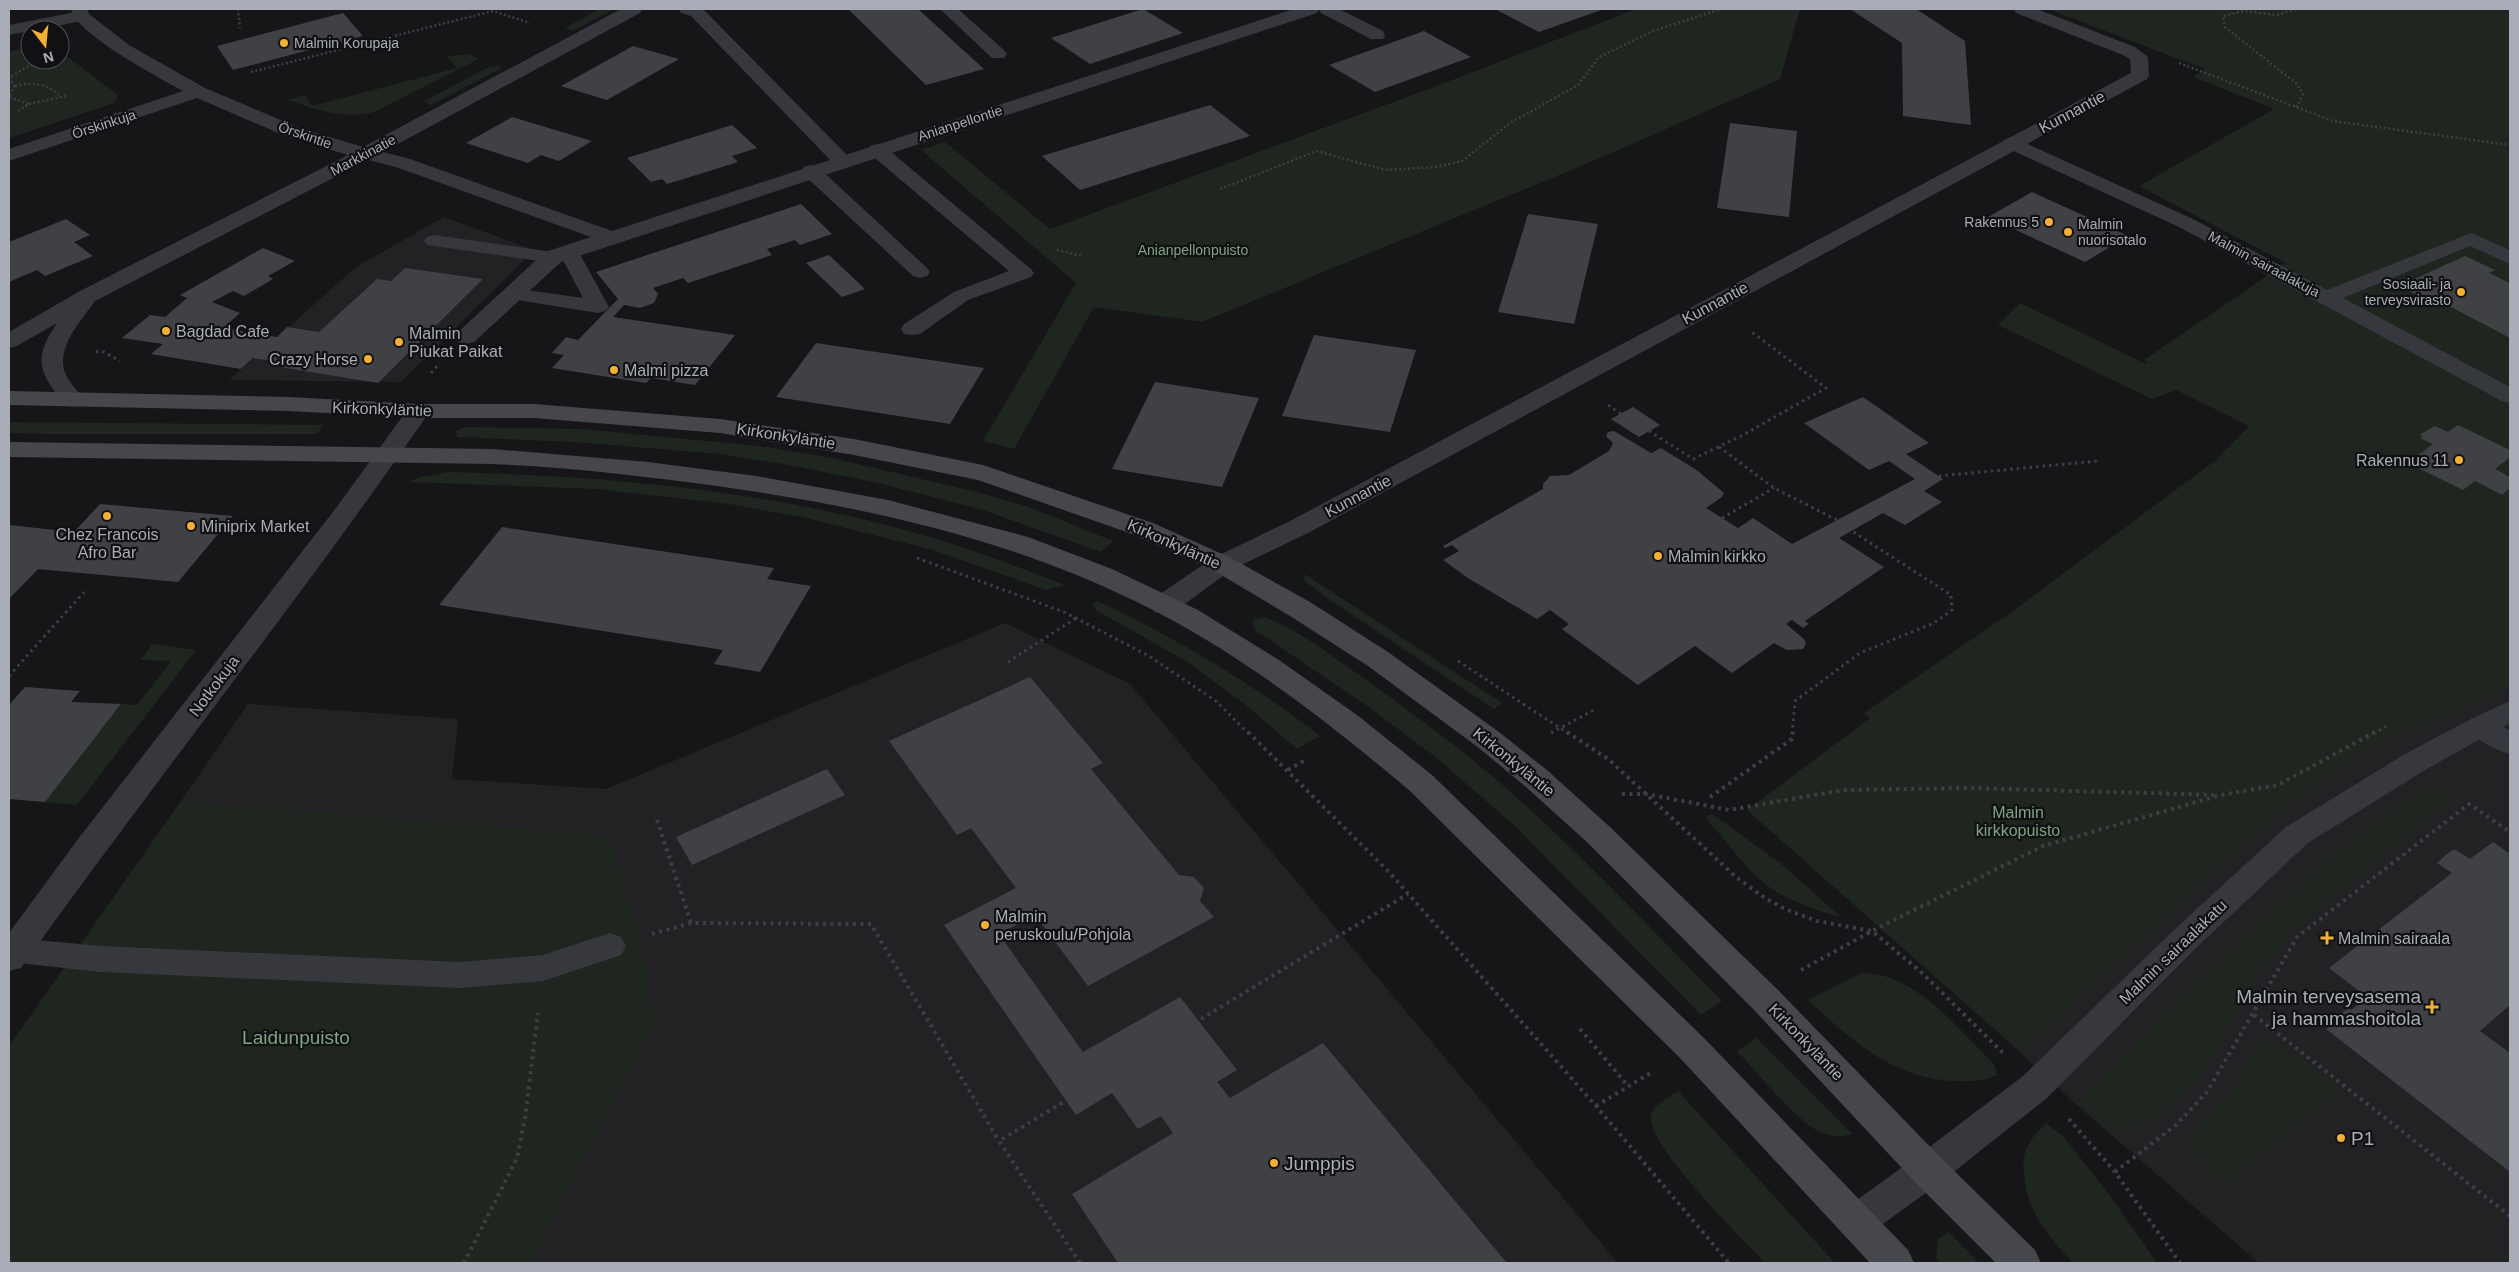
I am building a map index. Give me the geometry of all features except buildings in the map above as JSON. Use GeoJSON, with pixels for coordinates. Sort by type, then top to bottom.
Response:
{"type":"FeatureCollection","features":[{"type":"Feature","properties":{"kind":"main road","name":"Kirkonkyläntie"},"geometry":{"type":"LineString","coordinates":[[9,398],[288,404],[418,411],[534,411],[700,424],[854,447],[983,473],[1144,529],[1222,564],[1300,610],[1378,660],[1488,740],[1537,779],[1599,835],[1759,993],[1928,1170],[2022,1263]]}},
{"type":"Feature","properties":{"kind":"main road"},"geometry":{"type":"LineString","coordinates":[[9,449],[387,454],[538,459],[686,474],[819,493],[949,522],[1010,541],[1102,575],[1164,605],[1246,651],[1373,742],[1421,782],[1692,1048],[1895,1263]]}},
{"type":"Feature","properties":{"kind":"street","name":"Markkinatie"},"geometry":{"type":"LineString","coordinates":[[9,341],[88,296],[231,225],[634,9]]}},
{"type":"Feature","properties":{"kind":"street","name":"Anianpellontie"},"geometry":{"type":"LineString","coordinates":[[561,254],[1311,9]]}},
{"type":"Feature","properties":{"kind":"street"},"geometry":{"type":"LineString","coordinates":[[2022,9],[2129,51],[2139,57]]}},
{"type":"Feature","properties":{"kind":"street","name":"Örskintie"},"geometry":{"type":"LineString","coordinates":[[80,12],[123,49],[198,92],[317,141],[403,163],[610,237]]}},
{"type":"Feature","properties":{"kind":"street","name":"Kunnantie"},"geometry":{"type":"LineString","coordinates":[[1164,605],[1222,564],[1299,527],[2140,75],[2139,57]]}},
{"type":"Feature","properties":{"kind":"street","name":"Örskinkuja"},"geometry":{"type":"LineString","coordinates":[[9,155],[198,92]]}},
{"type":"Feature","properties":{"kind":"street"},"geometry":{"type":"LineString","coordinates":[[466,337],[512,294],[561,254]]}},
{"type":"Feature","properties":{"kind":"street","name":"Markkinatie"},"geometry":{"type":"LineString","coordinates":[[9,323],[88,296]]}},
{"type":"Feature","properties":{"kind":"street"},"geometry":{"type":"LineString","coordinates":[[73,400],[53,372],[52,357],[54,345],[88,296]]}},
{"type":"Feature","properties":{"kind":"street","name":"Notkokuja"},"geometry":{"type":"LineString","coordinates":[[11,955],[89,848],[345,514],[418,411]]}},
{"type":"Feature","properties":{"kind":"street","name":"Malmin sairaalakatu"},"geometry":{"type":"LineString","coordinates":[[1856,1222],[1928,1170],[2035,1087],[2186,938],[2297,835],[2415,762],[2496,719]]}},
{"type":"Feature","properties":{"kind":"lane"},"geometry":{"type":"LineString","coordinates":[[687,9],[697,12],[842,161]]}},
{"type":"Feature","properties":{"kind":"lane"},"geometry":{"type":"LineString","coordinates":[[948,9],[998,54]]}},
{"type":"Feature","properties":{"kind":"lane"},"geometry":{"type":"LineString","coordinates":[[1327,9],[1377,35]]}},
{"type":"Feature","properties":{"kind":"lane"},"geometry":{"type":"LineString","coordinates":[[9,30],[80,12]]}},
{"type":"Feature","properties":{"kind":"lane","name":"Malmin sairaalakuja"},"geometry":{"type":"LineString","coordinates":[[2012,143],[2186,223],[2510,396]]}},
{"type":"Feature","properties":{"kind":"lane"},"geometry":{"type":"LineString","coordinates":[[877,150],[1024,273],[961,296],[912,329]]}},
{"type":"Feature","properties":{"kind":"lane"},"geometry":{"type":"LineString","coordinates":[[811,171],[920,272]]}},
{"type":"Feature","properties":{"kind":"lane"},"geometry":{"type":"LineString","coordinates":[[2326,298],[2471,238],[2510,258]]}},
{"type":"Feature","properties":{"kind":"lane"},"geometry":{"type":"LineString","coordinates":[[434,240],[561,254],[598,307],[512,294]]}},
{"type":"Feature","properties":{"kind":"lane"},"geometry":{"type":"LineString","coordinates":[[2496,719],[2510,744]]}},
{"type":"Feature","properties":{"kind":"lane"},"geometry":{"type":"LineString","coordinates":[[11,955],[460,975],[543,968],[610,946]]}},
{"type":"Feature","properties":{"kind":"path"},"geometry":{"type":"LineString","coordinates":[[238,9],[240,28]]}},
{"type":"Feature","properties":{"kind":"path"},"geometry":{"type":"LineString","coordinates":[[1220,189],[1317,151],[1385,170],[1436,167],[1462,160],[1510,123],[1578,85],[1599,57],[1653,31],[1721,9]]}},
{"type":"Feature","properties":{"kind":"path"},"geometry":{"type":"LineString","coordinates":[[2296,9],[2277,14],[2243,11],[2222,16],[2225,27],[2297,84],[2303,94],[2296,108]]}},
{"type":"Feature","properties":{"kind":"path"},"geometry":{"type":"LineString","coordinates":[[250,72],[493,10],[538,25]]}},
{"type":"Feature","properties":{"kind":"path"},"geometry":{"type":"LineString","coordinates":[[2139,57],[2173,60],[2333,121],[2510,145]]}},
{"type":"Feature","properties":{"kind":"path"},"geometry":{"type":"LineString","coordinates":[[14,86],[10,78],[23,70]]}},
{"type":"Feature","properties":{"kind":"path"},"geometry":{"type":"LineString","coordinates":[[14,86],[34,82],[50,87],[59,96]]}},
{"type":"Feature","properties":{"kind":"path"},"geometry":{"type":"LineString","coordinates":[[13,116],[28,104],[9,97],[14,86]]}},
{"type":"Feature","properties":{"kind":"path"},"geometry":{"type":"LineString","coordinates":[[1649,431],[1693,459],[1826,388],[1744,327]]}},
{"type":"Feature","properties":{"kind":"path"},"geometry":{"type":"LineString","coordinates":[[1718,447],[1774,488],[1837,520]]}},
{"type":"Feature","properties":{"kind":"path"},"geometry":{"type":"LineString","coordinates":[[1938,476],[2098,461]]}},
{"type":"Feature","properties":{"kind":"path"},"geometry":{"type":"LineString","coordinates":[[1722,518],[1774,488]]}},
{"type":"Feature","properties":{"kind":"path"},"geometry":{"type":"LineString","coordinates":[[1710,797],[1792,739],[1795,701],[1860,653],[1934,623],[1952,610],[1951,595],[1937,584],[1852,531]]}},
{"type":"Feature","properties":{"kind":"path"},"geometry":{"type":"LineString","coordinates":[[914,557],[1022,594],[1076,618],[1149,656],[1216,701],[1288,770],[1408,894],[1596,1106],[1729,1263]]}},
{"type":"Feature","properties":{"kind":"path"},"geometry":{"type":"LineString","coordinates":[[9,676],[84,592]]}},
{"type":"Feature","properties":{"kind":"path"},"geometry":{"type":"LineString","coordinates":[[1008,662],[1076,618]]}},
{"type":"Feature","properties":{"kind":"path"},"geometry":{"type":"LineString","coordinates":[[1454,658],[1608,759],[1736,877],[1765,898],[1785,909],[1817,921],[1872,931],[2042,846],[2221,795],[2278,785],[2391,724]]}},
{"type":"Feature","properties":{"kind":"path"},"geometry":{"type":"LineString","coordinates":[[1547,736],[1594,710]]}},
{"type":"Feature","properties":{"kind":"path"},"geometry":{"type":"LineString","coordinates":[[1288,770],[1307,759]]}},
{"type":"Feature","properties":{"kind":"path"},"geometry":{"type":"LineString","coordinates":[[1618,794],[1646,794],[1729,810],[1843,790],[1969,788],[2221,795]]}},
{"type":"Feature","properties":{"kind":"path"},"geometry":{"type":"LineString","coordinates":[[2115,1172],[2183,1120],[2200,1100],[2254,1015],[2276,967],[2297,937],[2469,804],[2510,832]]}},
{"type":"Feature","properties":{"kind":"path"},"geometry":{"type":"LineString","coordinates":[[657,820],[691,923]]}},
{"type":"Feature","properties":{"kind":"path"},"geometry":{"type":"LineString","coordinates":[[2506,829],[2510,825]]}},
{"type":"Feature","properties":{"kind":"path"},"geometry":{"type":"LineString","coordinates":[[999,1141],[1408,894]]}},
{"type":"Feature","properties":{"kind":"path"},"geometry":{"type":"LineString","coordinates":[[610,946],[691,923],[871,924],[999,1141],[1080,1263]]}},
{"type":"Feature","properties":{"kind":"path"},"geometry":{"type":"LineString","coordinates":[[464,1263],[517,1158],[525,1118],[543,968]]}},
{"type":"Feature","properties":{"kind":"path"},"geometry":{"type":"LineString","coordinates":[[2254,1015],[2510,1216]]}},
{"type":"Feature","properties":{"kind":"path"},"geometry":{"type":"LineString","coordinates":[[1580,1029],[1628,1086]]}},
{"type":"Feature","properties":{"kind":"shaded area"},"geometry":{"type":"Polygon","coordinates":[[[444,217],[534,250],[401,382],[229,380],[356,267],[444,217]]]}},
{"type":"Feature","properties":{"kind":"shaded area","name":"Malmin peruskoulu/Pohjola"},"geometry":{"type":"Polygon","coordinates":[[[1005,623],[1130,684],[1618,1263],[530,1263],[654,1025],[648,984],[181,801],[248,704],[458,719],[452,779],[606,789],[1005,623]]]}},
{"type":"Feature","properties":{"kind":"shaded area","name":"Malmin sairaala"},"geometry":{"type":"Polygon","coordinates":[[[2510,687],[2510,1263],[2259,1263],[2070,1099],[2020,1052],[2267,824],[2362,750],[2510,687]]]}},
{"type":"Feature","properties":{"kind":"green space"},"geometry":{"type":"Polygon","coordinates":[[[599,9],[614,9],[573,31],[565,28],[599,9]]]}},
{"type":"Feature","properties":{"kind":"green space","name":"Anianpellonpuisto"},"geometry":{"type":"Polygon","coordinates":[[[1636,9],[1800,9],[1780,79],[1586,164],[1202,322],[1094,307],[1014,449],[983,441],[1076,283],[921,150],[945,142],[1050,229],[1434,87],[1636,9]]]}},
{"type":"Feature","properties":{"kind":"green space","name":"Malmin kirkkopuisto"},"geometry":{"type":"Polygon","coordinates":[[[2048,9],[2510,9],[2510,687],[2362,750],[2267,824],[2020,1052],[1747,810],[1870,718],[1864,713],[2013,611],[2216,460],[2249,426],[2176,390],[2152,399],[1998,325],[2020,303],[2146,364],[2148,362],[2144,360],[2286,263],[2139,186],[2274,109],[2193,77],[2205,69],[2048,9]]]}},
{"type":"Feature","properties":{"kind":"green space"},"geometry":{"type":"Polygon","coordinates":[[[20,49],[20,70],[70,70],[70,59],[118,95],[114,103],[9,138],[9,52],[20,49]]]}},
{"type":"Feature","properties":{"kind":"green space"},"geometry":{"type":"Polygon","coordinates":[[[470,54],[479,59],[374,112],[353,115],[342,114],[320,110],[288,100],[305,95],[312,106],[457,68],[447,56],[470,54]]]}},
{"type":"Feature","properties":{"kind":"green space"},"geometry":{"type":"Polygon","coordinates":[[[496,66],[502,68],[431,105],[424,101],[489,67],[496,66]]]}},
{"type":"Feature","properties":{"kind":"green space"},"geometry":{"type":"Polygon","coordinates":[[[9,422],[323,425],[317,434],[47,434],[9,433],[9,422]]]}},
{"type":"Feature","properties":{"kind":"green space"},"geometry":{"type":"Polygon","coordinates":[[[465,427],[582,429],[768,447],[832,458],[981,493],[1029,507],[1113,541],[1101,552],[983,510],[882,484],[790,465],[720,454],[574,442],[457,437],[456,431],[465,427]]]}},
{"type":"Feature","properties":{"kind":"green space"},"geometry":{"type":"Polygon","coordinates":[[[449,472],[571,477],[632,482],[693,489],[814,508],[933,538],[1065,585],[1046,590],[933,550],[802,517],[729,504],[596,489],[408,482],[420,477],[449,472]]]}},
{"type":"Feature","properties":{"kind":"green space"},"geometry":{"type":"Polygon","coordinates":[[[1302,575],[1306,575],[1502,703],[1494,709],[1333,602],[1306,582],[1302,575]]]}},
{"type":"Feature","properties":{"kind":"green space"},"geometry":{"type":"Polygon","coordinates":[[[1098,601],[1213,662],[1267,697],[1320,736],[1297,749],[1241,701],[1186,661],[1097,611],[1092,604],[1098,601]]]}},
{"type":"Feature","properties":{"kind":"green space"},"geometry":{"type":"Polygon","coordinates":[[[1265,617],[1292,630],[1318,646],[1368,681],[1443,736],[1497,780],[1594,871],[1722,1001],[1701,1015],[1514,825],[1433,755],[1366,705],[1255,630],[1252,620],[1265,617]]]}},
{"type":"Feature","properties":{"kind":"green space"},"geometry":{"type":"Polygon","coordinates":[[[152,644],[196,650],[77,805],[45,802],[121,704],[137,705],[171,661],[141,660],[152,644]]]}},
{"type":"Feature","properties":{"kind":"green space"},"geometry":{"type":"Polygon","coordinates":[[[2431,786],[2447,798],[2445,804],[2287,936],[2255,980],[2210,1064],[2165,1115],[2117,1129],[2104,1126],[2079,1100],[2303,883],[2377,822],[2431,786]]]}},
{"type":"Feature","properties":{"kind":"green space","name":"Laidunpuisto"},"geometry":{"type":"Polygon","coordinates":[[[181,801],[609,836],[643,944],[654,1025],[530,1263],[9,1263],[9,1046],[181,801]]]}},
{"type":"Feature","properties":{"kind":"green space"},"geometry":{"type":"Polygon","coordinates":[[[1712,814],[1779,862],[1841,917],[1802,904],[1769,887],[1750,870],[1707,820],[1706,816],[1712,814]]]}},
{"type":"Feature","properties":{"kind":"green space"},"geometry":{"type":"Polygon","coordinates":[[[1862,973],[1881,975],[1900,982],[1918,992],[1951,1020],[1994,1064],[1997,1075],[1981,1080],[1959,1081],[1931,1078],[1911,1073],[1873,1054],[1856,1042],[1808,1000],[1862,973]]]}},
{"type":"Feature","properties":{"kind":"green space"},"geometry":{"type":"Polygon","coordinates":[[[1756,1038],[1852,1134],[1837,1136],[1822,1133],[1801,1119],[1766,1084],[1737,1051],[1756,1038]]]}},
{"type":"Feature","properties":{"kind":"green space"},"geometry":{"type":"Polygon","coordinates":[[[2264,1041],[2284,1047],[2340,1090],[2225,1186],[2185,1142],[2230,1093],[2256,1048],[2264,1041]]]}},
{"type":"Feature","properties":{"kind":"green space"},"geometry":{"type":"Polygon","coordinates":[[[1678,1091],[1835,1263],[1765,1263],[1718,1214],[1679,1169],[1654,1130],[1652,1112],[1658,1105],[1678,1091]]]}},
{"type":"Feature","properties":{"kind":"green space"},"geometry":{"type":"Polygon","coordinates":[[[2046,1123],[2065,1138],[2114,1201],[2157,1263],[2073,1263],[2047,1233],[2029,1200],[2023,1164],[2027,1147],[2033,1137],[2046,1123]]]}},
{"type":"Feature","properties":{"kind":"green space"},"geometry":{"type":"Polygon","coordinates":[[[1949,1232],[1979,1263],[1940,1263],[1936,1258],[1938,1239],[1949,1232]]]}},
{"type":"Feature","properties":{"kind":"place","name":"Malmin Korupaja"},"geometry":{"type":"Point","coordinates":[284,43]}},
{"type":"Feature","properties":{"kind":"place","name":"Rakennus 5"},"geometry":{"type":"Point","coordinates":[2049,222]}},
{"type":"Feature","properties":{"kind":"place","name":"Malmin nuorisotalo"},"geometry":{"type":"Point","coordinates":[2068,232]}},
{"type":"Feature","properties":{"kind":"place","name":"Sosiaali- ja terveysvirasto"},"geometry":{"type":"Point","coordinates":[2461,292]}},
{"type":"Feature","properties":{"kind":"place","name":"Bagdad Cafe"},"geometry":{"type":"Point","coordinates":[166,331]}},
{"type":"Feature","properties":{"kind":"place","name":"Malmin Piukat Paikat"},"geometry":{"type":"Point","coordinates":[399,342]}},
{"type":"Feature","properties":{"kind":"place","name":"Crazy Horse"},"geometry":{"type":"Point","coordinates":[368,359]}},
{"type":"Feature","properties":{"kind":"place","name":"Malmi pizza"},"geometry":{"type":"Point","coordinates":[614,370]}},
{"type":"Feature","properties":{"kind":"place","name":"Rakennus 11"},"geometry":{"type":"Point","coordinates":[2459,460]}},
{"type":"Feature","properties":{"kind":"place","name":"Chez Francois Afro Bar"},"geometry":{"type":"Point","coordinates":[107,516]}},
{"type":"Feature","properties":{"kind":"place","name":"Miniprix Market"},"geometry":{"type":"Point","coordinates":[191,526]}},
{"type":"Feature","properties":{"kind":"place","name":"Malmin kirkko"},"geometry":{"type":"Point","coordinates":[1658,556]}},
{"type":"Feature","properties":{"kind":"place","name":"Malmin peruskoulu/Pohjola"},"geometry":{"type":"Point","coordinates":[985,925]}},
{"type":"Feature","properties":{"kind":"place","name":"Malmin sairaala"},"geometry":{"type":"Point","coordinates":[2327,938]}},
{"type":"Feature","properties":{"kind":"place","name":"Malmin terveysasema ja hammashoitola"},"geometry":{"type":"Point","coordinates":[2432,1007]}},
{"type":"Feature","properties":{"kind":"place","name":"P1"},"geometry":{"type":"Point","coordinates":[2341,1138]}},
{"type":"Feature","properties":{"kind":"place","name":"Jumppis"},"geometry":{"type":"Point","coordinates":[1274,1163]}}]}
